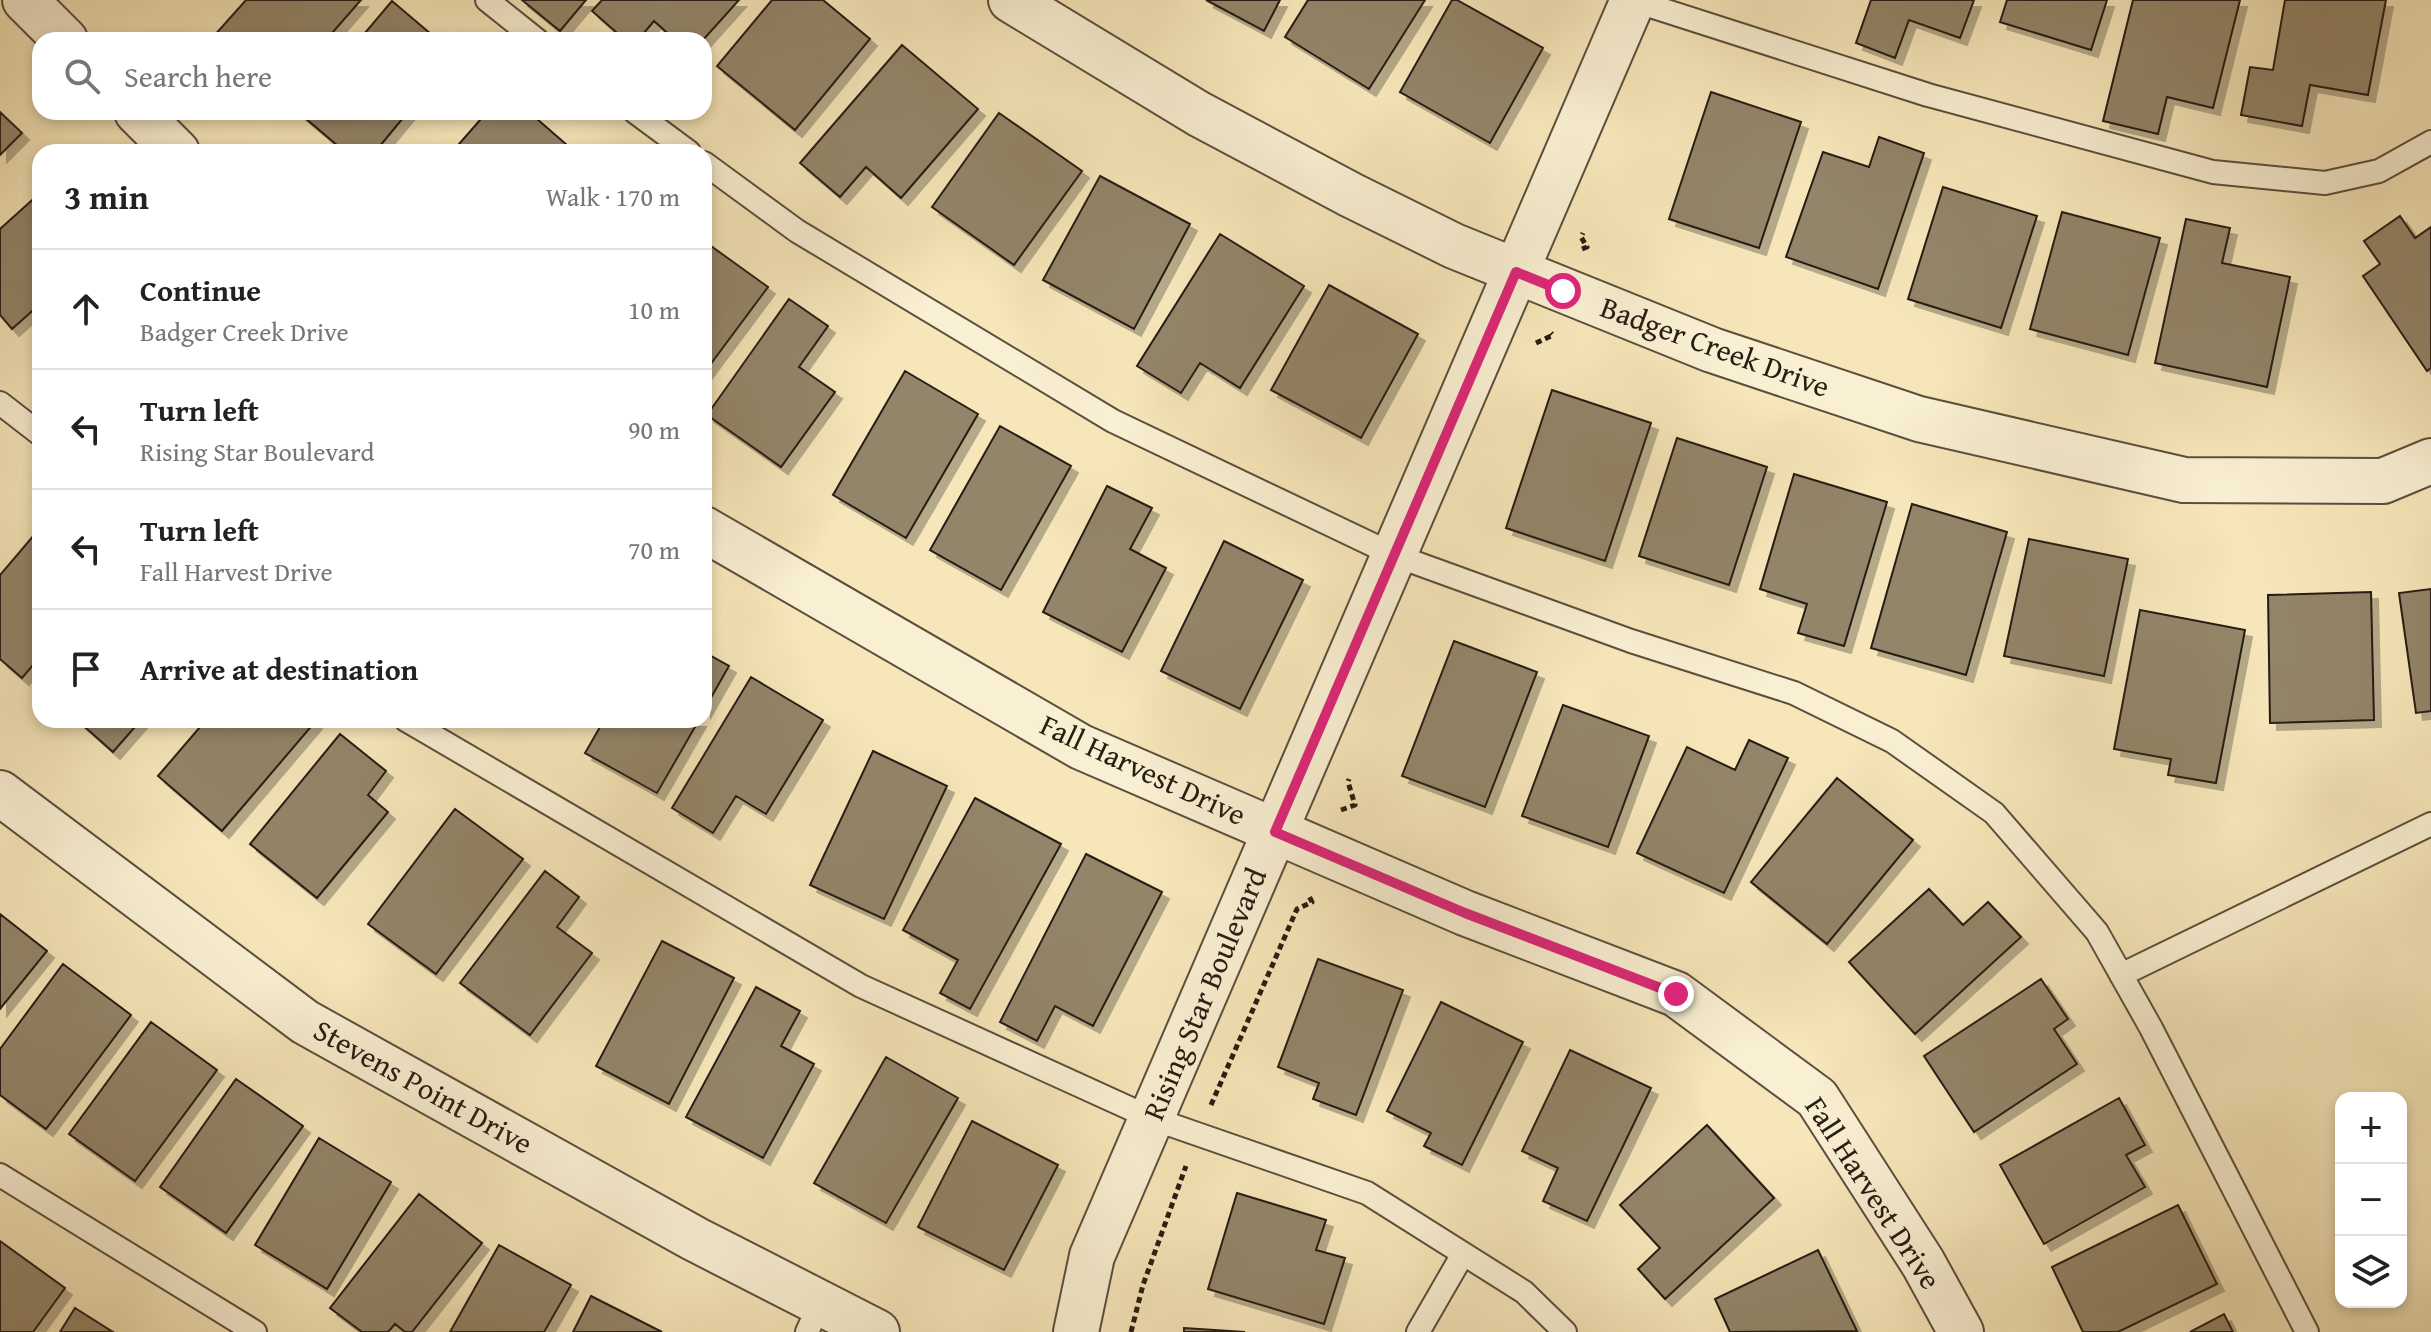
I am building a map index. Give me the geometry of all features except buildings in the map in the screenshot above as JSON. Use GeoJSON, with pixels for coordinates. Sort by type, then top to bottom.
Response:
{"type":"FeatureCollection","features":[{"type":"Feature","properties":{"kind":"street"},"geometry":{"type":"LineString","coordinates":[[25,0],[57,32]]}},
{"type":"Feature","properties":{"kind":"street","name":"Badger Creek Drive"},"geometry":{"type":"LineString","coordinates":[[1011,0],[1199,114],[1454,246],[1712,350],[1919,419],[2184,480],[2383,481],[2431,461]]}},
{"type":"Feature","properties":{"kind":"street","name":"Rising Star Boulevard"},"geometry":{"type":"LineString","coordinates":[[1076,1332],[1092,1256],[1633,0]]}},
{"type":"Feature","properties":{"kind":"street"},"geometry":{"type":"LineString","coordinates":[[145,120],[169,144]]}},
{"type":"Feature","properties":{"kind":"street","name":"Fall Harvest Drive"},"geometry":{"type":"LineString","coordinates":[[712,534],[1081,747],[1465,913],[1676,994],[1817,1098],[1923,1263],[1961,1332]]}},
{"type":"Feature","properties":{"kind":"street","name":"Stevens Point Drive"},"geometry":{"type":"LineString","coordinates":[[0,793],[305,1022],[681,1232],[814,1318],[877,1332]]}},
{"type":"Feature","properties":{"kind":"lane"},"geometry":{"type":"LineString","coordinates":[[487,0],[527,32]]}},
{"type":"Feature","properties":{"kind":"lane"},"geometry":{"type":"LineString","coordinates":[[1633,0],[1928,95],[2213,172],[2325,183],[2379,171],[2431,142]]}},
{"type":"Feature","properties":{"kind":"lane"},"geometry":{"type":"LineString","coordinates":[[646,120],[678,144]]}},
{"type":"Feature","properties":{"kind":"lane"},"geometry":{"type":"LineString","coordinates":[[712,169],[797,231],[1113,421],[1394,555],[1631,641],[1794,693],[1892,741],[1994,813],[2097,932],[2307,1332]]}},
{"type":"Feature","properties":{"kind":"lane"},"geometry":{"type":"LineString","coordinates":[[0,403],[32,428]]}},
{"type":"Feature","properties":{"kind":"lane"},"geometry":{"type":"LineString","coordinates":[[420,728],[861,986],[1151,1118],[1367,1193],[1524,1292],[1565,1332]]}},
{"type":"Feature","properties":{"kind":"lane"},"geometry":{"type":"LineString","coordinates":[[2121,975],[2431,824]]}},
{"type":"Feature","properties":{"kind":"lane"},"geometry":{"type":"LineString","coordinates":[[0,1175],[255,1332]]}},
{"type":"Feature","properties":{"kind":"lane"},"geometry":{"type":"LineString","coordinates":[[1418,1332],[1463,1254]]}},
{"type":"Feature","properties":{"kind":"route"},"geometry":{"type":"LineString","coordinates":[[1563,291],[1516,272],[1275,832],[1465,913],[1676,994]]}}]}
